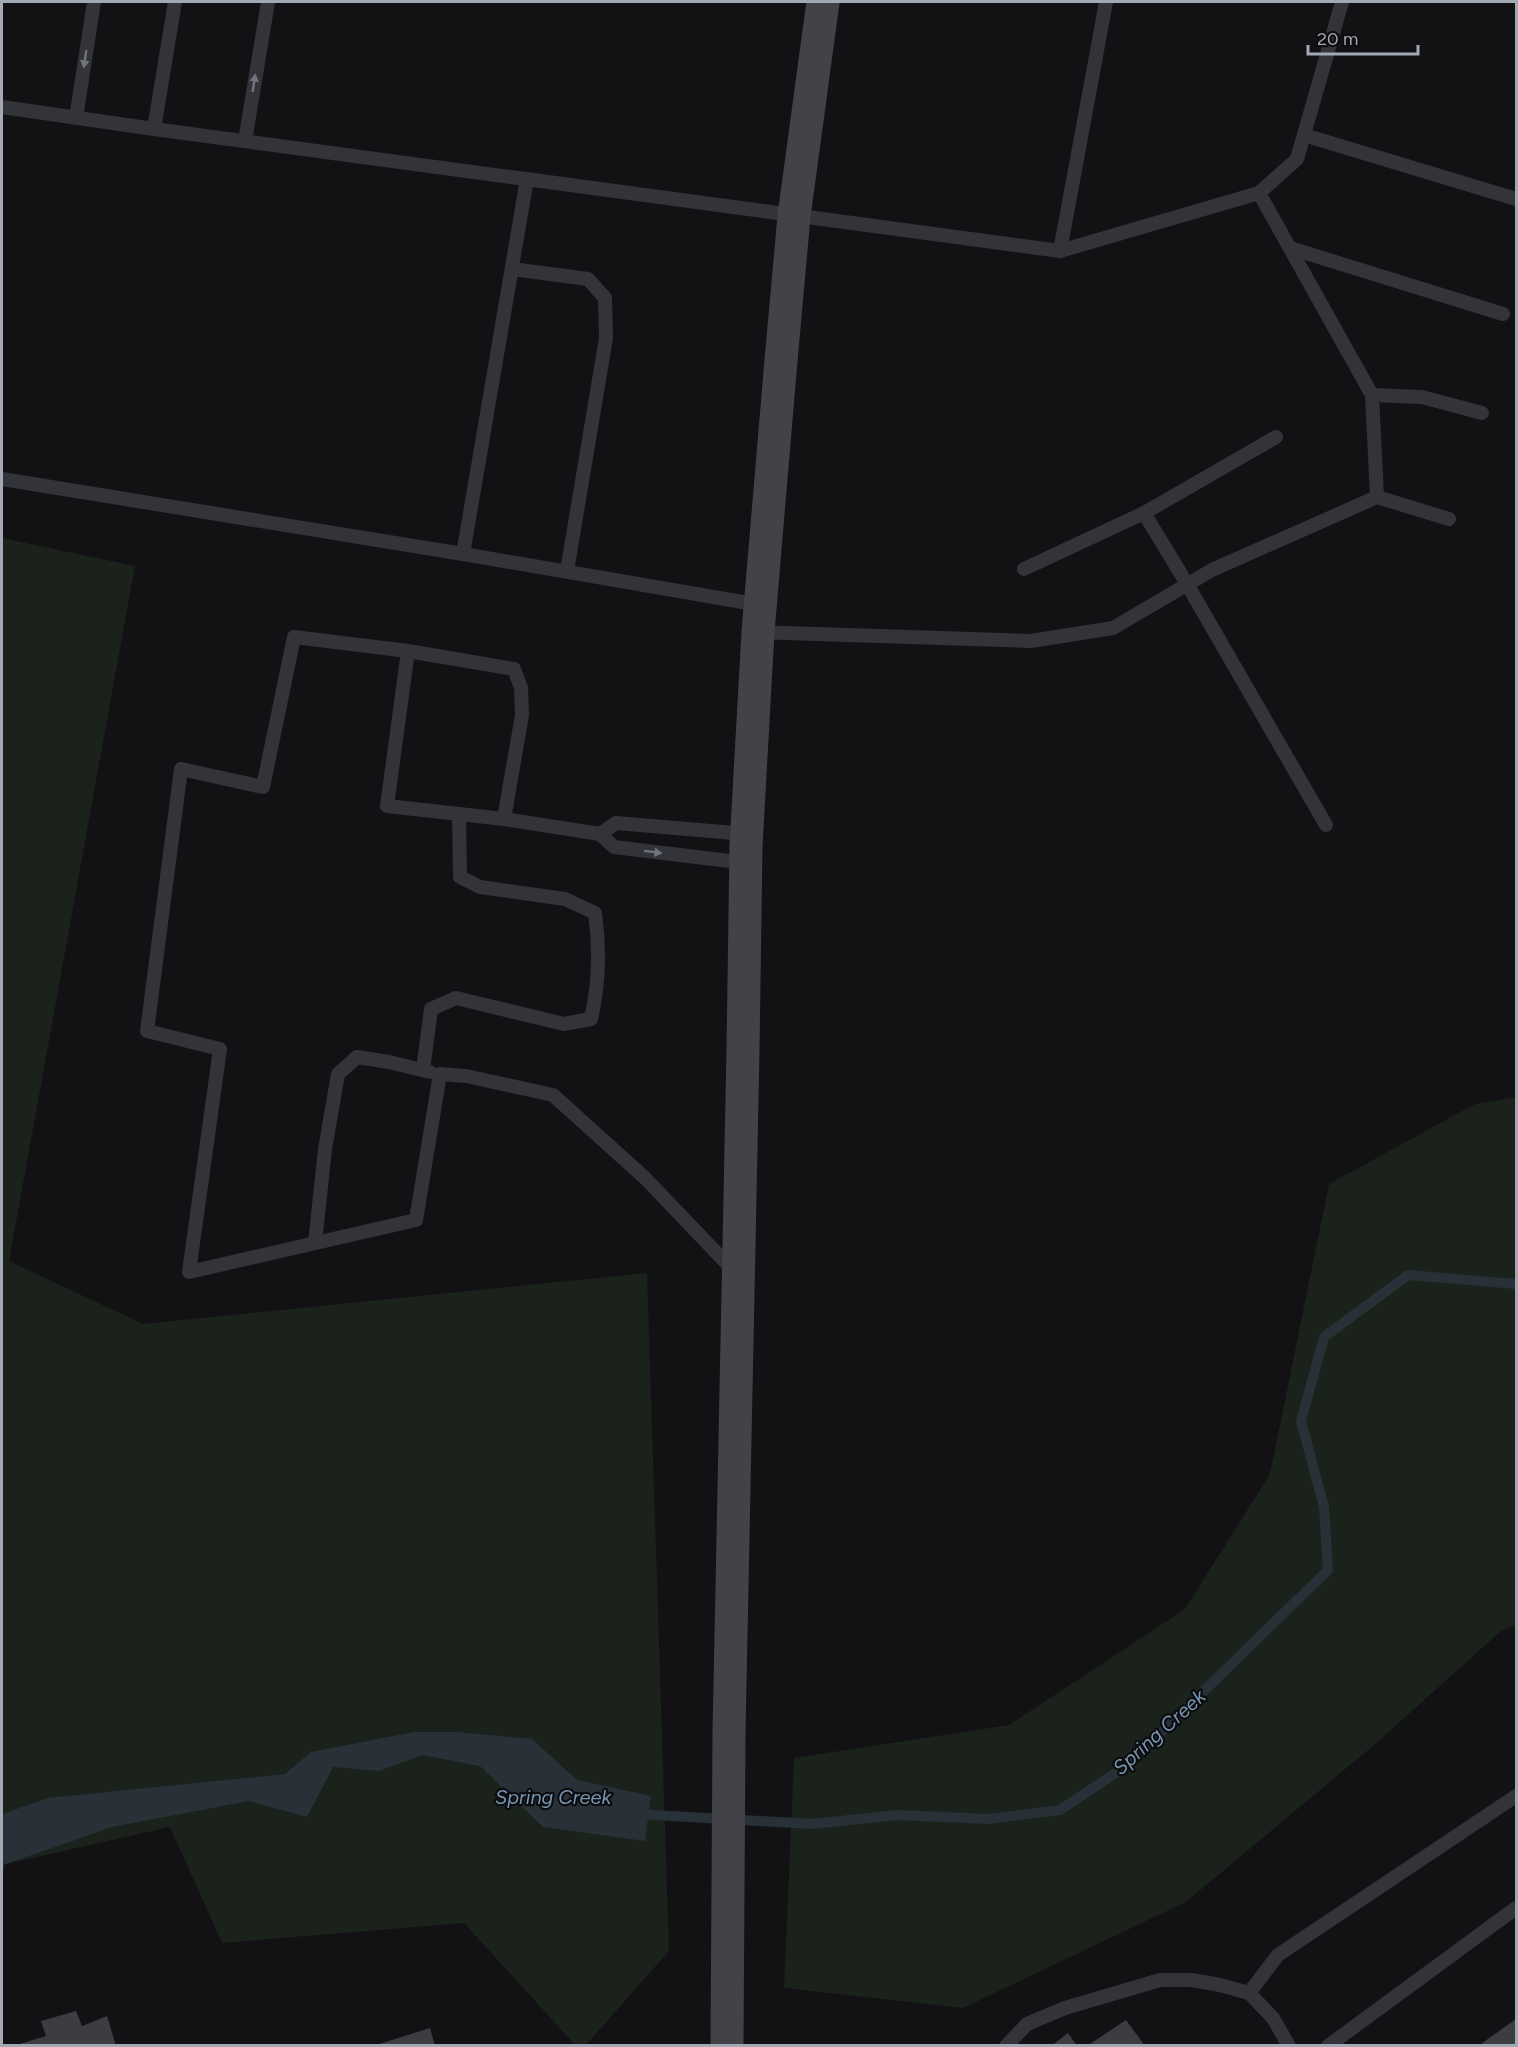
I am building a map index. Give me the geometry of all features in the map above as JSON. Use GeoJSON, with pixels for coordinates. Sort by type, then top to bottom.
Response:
{"type":"FeatureCollection","features":[{"type":"Feature","properties":{"kind":"street"},"geometry":{"type":"LineString","coordinates":[[727,2044],[729,1732],[746,849],[759,619],[795,216],[823,2]]}},
{"type":"Feature","properties":{"kind":"lane"},"geometry":{"type":"LineString","coordinates":[[76,117],[94,2]]}},
{"type":"Feature","properties":{"kind":"lane"},"geometry":{"type":"LineString","coordinates":[[154,129],[175,2]]}},
{"type":"Feature","properties":{"kind":"lane"},"geometry":{"type":"LineString","coordinates":[[245,141],[268,2]]}},
{"type":"Feature","properties":{"kind":"lane"},"geometry":{"type":"LineString","coordinates":[[1060,251],[1106,2]]}},
{"type":"Feature","properties":{"kind":"lane"},"geometry":{"type":"LineString","coordinates":[[2,107],[1060,251],[1259,193],[1297,159],[1342,2]]}},
{"type":"Feature","properties":{"kind":"lane"},"geometry":{"type":"LineString","coordinates":[[1304,135],[1516,199]]}},
{"type":"Feature","properties":{"kind":"lane"},"geometry":{"type":"LineString","coordinates":[[463,554],[527,179]]}},
{"type":"Feature","properties":{"kind":"lane"},"geometry":{"type":"LineString","coordinates":[[1259,193],[1372,395],[1377,497]]}},
{"type":"Feature","properties":{"kind":"lane"},"geometry":{"type":"LineString","coordinates":[[1290,248],[1503,314]]}},
{"type":"Feature","properties":{"kind":"lane"},"geometry":{"type":"LineString","coordinates":[[512,269],[588,279],[605,298],[606,338],[567,571]]}},
{"type":"Feature","properties":{"kind":"lane"},"geometry":{"type":"LineString","coordinates":[[1372,395],[1422,397],[1482,413]]}},
{"type":"Feature","properties":{"kind":"lane"},"geometry":{"type":"LineString","coordinates":[[1024,569],[1144,513],[1276,437]]}},
{"type":"Feature","properties":{"kind":"lane"},"geometry":{"type":"LineString","coordinates":[[2,479],[567,571],[759,619],[1031,641],[1113,628],[1212,570],[1377,497],[1449,519]]}},
{"type":"Feature","properties":{"kind":"lane"},"geometry":{"type":"LineString","coordinates":[[1144,513],[1326,825]]}},
{"type":"Feature","properties":{"kind":"lane"},"geometry":{"type":"LineString","coordinates":[[440,1074],[416,1220],[189,1272],[220,1049],[147,1031],[181,769],[263,787],[294,637],[408,651],[514,669],[521,688],[522,715],[504,819]]}},
{"type":"Feature","properties":{"kind":"lane"},"geometry":{"type":"LineString","coordinates":[[408,651],[387,806],[504,819],[600,834],[614,847],[746,849]]}},
{"type":"Feature","properties":{"kind":"lane"},"geometry":{"type":"LineString","coordinates":[[423,1070],[431,1009],[456,998],[564,1024],[591,1019],[597,994],[599,941],[595,914],[565,899],[480,887],[460,877],[459,814]]}},
{"type":"Feature","properties":{"kind":"lane"},"geometry":{"type":"LineString","coordinates":[[600,834],[616,823],[746,849]]}},
{"type":"Feature","properties":{"kind":"lane"},"geometry":{"type":"LineString","coordinates":[[315,1243],[325,1149],[338,1074],[357,1057],[440,1074],[466,1076],[553,1095],[645,1178],[738,1275]]}},
{"type":"Feature","properties":{"kind":"lane"},"geometry":{"type":"LineString","coordinates":[[1250,1992],[1278,1955],[1516,1796]]}},
{"type":"Feature","properties":{"kind":"lane"},"geometry":{"type":"LineString","coordinates":[[1328,2046],[1516,1908]]}},
{"type":"Feature","properties":{"kind":"lane"},"geometry":{"type":"LineString","coordinates":[[1006,2046],[1028,2024],[1065,2008],[1160,1980],[1192,1980],[1250,1992],[1272,2018],[1289,2046]]}},
{"type":"Feature","properties":{"kind":"shaded area"},"geometry":{"type":"Polygon","coordinates":[[[2,538],[135,566],[9,1261],[143,1324],[647,1273],[669,1951],[586,2045],[575,2045],[464,1923],[222,1943],[170,1827],[6,1864],[2,1874],[2,538]]]}},
{"type":"Feature","properties":{"kind":"shaded area"},"geometry":{"type":"Polygon","coordinates":[[[1516,1097],[1516,1624],[1500,1632],[1374,1745],[1186,1902],[963,2008],[784,1988],[794,1758],[1009,1725],[1185,1609],[1270,1474],[1329,1184],[1475,1104],[1516,1097]]]}},
{"type":"Feature","properties":{"kind":"water","name":"Spring Creek"},"geometry":{"type":"Polygon","coordinates":[[[414,1732],[457,1732],[532,1739],[577,1780],[651,1796],[645,1841],[543,1827],[480,1766],[422,1755],[379,1771],[333,1767],[307,1817],[249,1801],[112,1827],[6,1864],[2,1863],[2,1814],[48,1798],[285,1774],[311,1752],[414,1732]]]}},
{"type":"Feature","properties":{"kind":"building"},"geometry":{"type":"Polygon","coordinates":[[[76,2011],[82,2026],[107,2016],[116,2046],[13,2046],[46,2036],[41,2021],[76,2011]]]}},
{"type":"Feature","properties":{"kind":"building"},"geometry":{"type":"Polygon","coordinates":[[[1516,2019],[1516,2046],[1478,2046],[1516,2019]]]}},
{"type":"Feature","properties":{"kind":"building"},"geometry":{"type":"Polygon","coordinates":[[[1126,2020],[1145,2046],[1087,2046],[1126,2020]]]}},
{"type":"Feature","properties":{"kind":"building"},"geometry":{"type":"Polygon","coordinates":[[[430,2028],[435,2046],[376,2046],[376,2045],[430,2028]]]}},
{"type":"Feature","properties":{"kind":"building"},"geometry":{"type":"Polygon","coordinates":[[[1068,2033],[1077,2046],[1051,2046],[1068,2033]]]}},
{"type":"Feature","properties":{"kind":"waterway","name":"Spring Creek"},"geometry":{"type":"LineString","coordinates":[[636,1814],[813,1824],[896,1815],[988,1819],[1060,1810],[1129,1764],[1328,1570],[1324,1507],[1301,1421],[1324,1337],[1408,1275],[1516,1284]]}}]}
